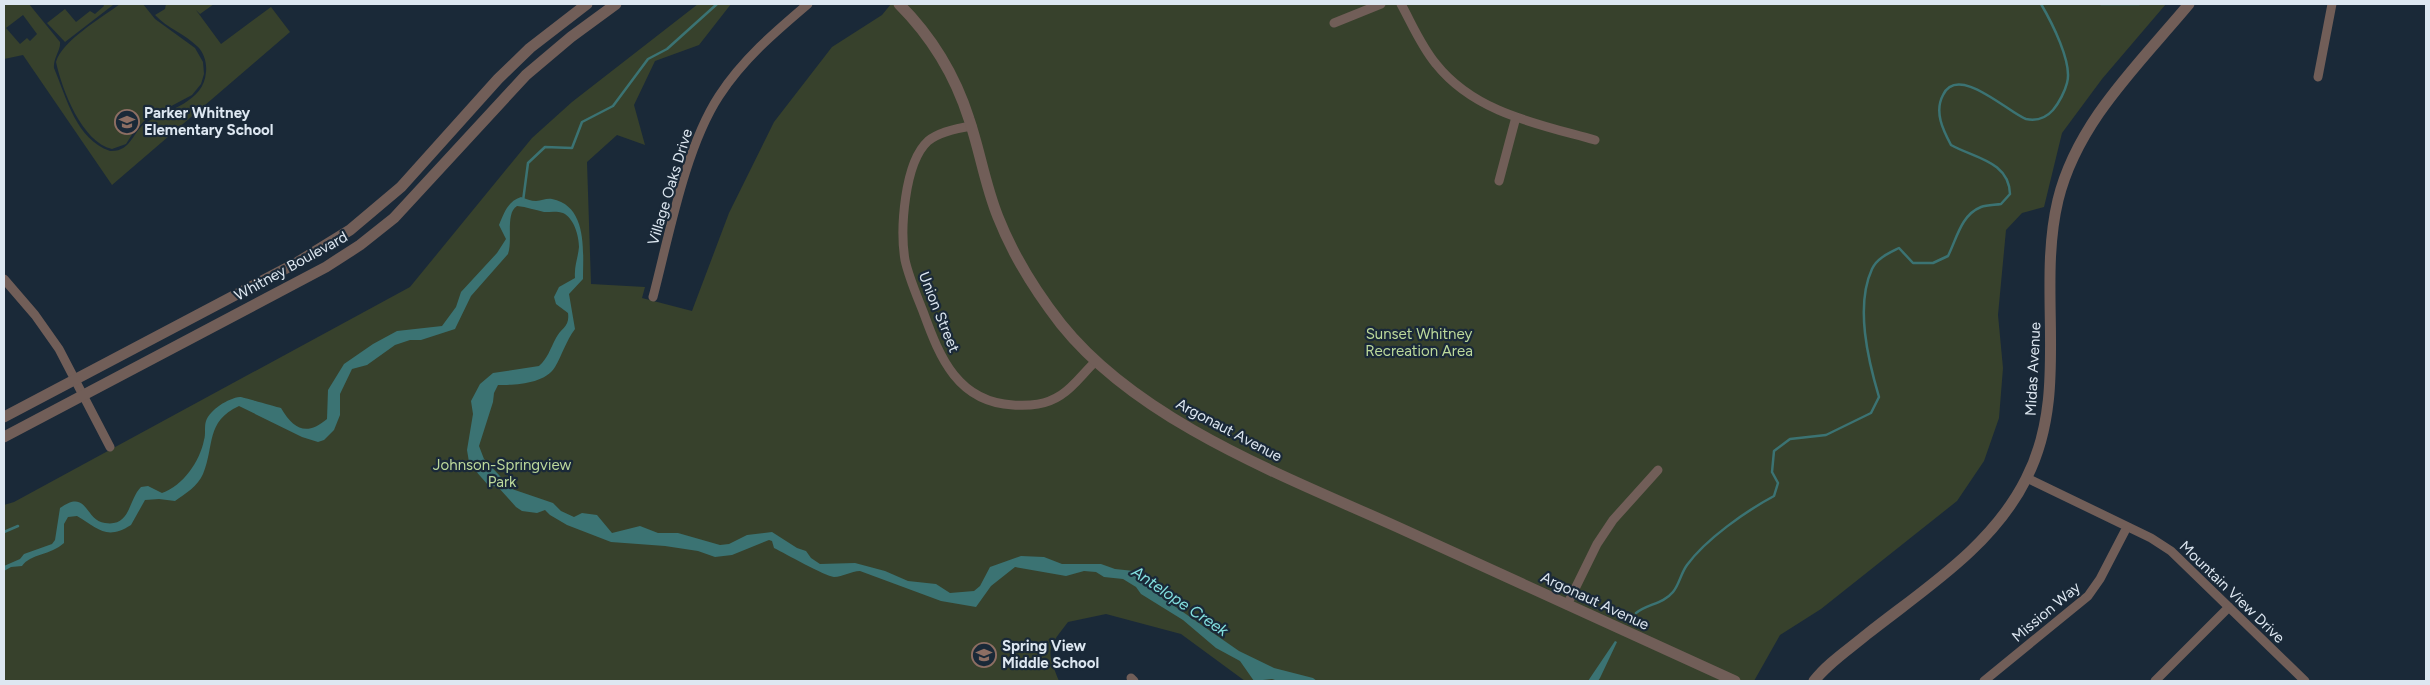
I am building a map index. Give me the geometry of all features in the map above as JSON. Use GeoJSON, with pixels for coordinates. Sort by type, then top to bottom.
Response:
{"type":"FeatureCollection","features":[{"type":"Feature","properties":{"kind":"street","name":"Whitney Boulevard"},"geometry":{"type":"LineString","coordinates":[[4,417],[298,262],[350,230],[401,187],[498,79],[530,48],[587,4]]}},
{"type":"Feature","properties":{"kind":"street","name":"Whitney Boulevard"},"geometry":{"type":"LineString","coordinates":[[4,437],[319,270],[360,245],[413,199],[526,75],[571,37],[616,4]]}},
{"type":"Feature","properties":{"kind":"street","name":"Village Oaks Drive"},"geometry":{"type":"LineString","coordinates":[[653,297],[693,150],[709,113],[718,96],[750,55],[808,4]]}},
{"type":"Feature","properties":{"kind":"street","name":"Argonaut Avenue"},"geometry":{"type":"LineString","coordinates":[[899,4],[926,34],[947,67],[962,97],[972,126],[987,186],[998,218],[1013,250],[1048,306],[1096,361],[1144,400],[1241,455],[1735,681]]}},
{"type":"Feature","properties":{"kind":"street"},"geometry":{"type":"LineString","coordinates":[[1334,23],[1381,4]]}},
{"type":"Feature","properties":{"kind":"street"},"geometry":{"type":"LineString","coordinates":[[1401,4],[1424,47],[1449,78],[1481,103],[1516,117],[1595,140]]}},
{"type":"Feature","properties":{"kind":"street","name":"Midas Avenue"},"geometry":{"type":"LineString","coordinates":[[1814,681],[1843,654],[1980,543],[2007,512],[2027,478],[2041,441],[2049,402],[2052,242],[2058,200],[2067,170],[2100,110],[2189,4]]}},
{"type":"Feature","properties":{"kind":"street"},"geometry":{"type":"LineString","coordinates":[[2318,77],[2332,4]]}},
{"type":"Feature","properties":{"kind":"street"},"geometry":{"type":"LineString","coordinates":[[1499,181],[1516,117]]}},
{"type":"Feature","properties":{"kind":"street","name":"Union Street"},"geometry":{"type":"LineString","coordinates":[[972,126],[932,138],[921,149],[913,166],[905,209],[904,260],[944,363],[963,384],[985,398],[1008,405],[1031,405],[1052,400],[1062,395],[1096,361]]}},
{"type":"Feature","properties":{"kind":"street"},"geometry":{"type":"LineString","coordinates":[[4,279],[48,333],[110,447]]}},
{"type":"Feature","properties":{"kind":"street"},"geometry":{"type":"LineString","coordinates":[[1567,605],[1597,544],[1614,520],[1658,470]]}},
{"type":"Feature","properties":{"kind":"street","name":"Mountain View Drive"},"geometry":{"type":"LineString","coordinates":[[2027,478],[2127,526],[2171,551],[2304,681]]}},
{"type":"Feature","properties":{"kind":"street","name":"Mission Way"},"geometry":{"type":"LineString","coordinates":[[1984,681],[2088,596],[2100,579],[2127,526]]}},
{"type":"Feature","properties":{"kind":"street"},"geometry":{"type":"LineString","coordinates":[[2155,681],[2229,607]]}},
{"type":"Feature","properties":{"kind":"green space"},"geometry":{"type":"Polygon","coordinates":[[[4,4],[29,4],[60,42],[54,68],[74,117],[89,137],[98,145],[110,151],[123,148],[147,122],[192,98],[204,82],[206,65],[200,49],[155,15],[165,9],[166,4],[214,4],[200,14],[196,10],[221,44],[271,7],[290,32],[112,185],[23,55],[4,59],[4,4]],[[23,15],[6,28],[20,44],[27,38],[30,41],[37,34],[23,15]]]}},
{"type":"Feature","properties":{"kind":"green space"},"geometry":{"type":"Polygon","coordinates":[[[103,4],[113,5],[65,42],[47,23],[65,9],[76,22],[90,11],[95,14],[104,6],[103,4]]]}},
{"type":"Feature","properties":{"kind":"green space"},"geometry":{"type":"Polygon","coordinates":[[[120,4],[143,4],[155,19],[195,48],[203,62],[204,74],[201,84],[192,95],[145,120],[126,144],[112,149],[101,144],[83,126],[68,100],[56,62],[66,46],[74,38],[120,4]]]}},
{"type":"Feature","properties":{"kind":"green space","name":"Sunset Whitney Recreation Area"},"geometry":{"type":"Polygon","coordinates":[[[698,4],[731,4],[699,45],[655,61],[634,105],[645,145],[617,135],[587,162],[591,284],[645,287],[642,298],[692,311],[729,213],[774,122],[832,47],[882,15],[891,4],[2166,4],[2102,79],[2062,133],[2044,207],[2022,213],[2006,230],[1998,315],[2003,368],[1999,418],[1984,461],[1957,501],[1821,609],[1780,635],[1754,681],[1245,681],[1181,634],[1106,614],[1068,622],[1056,638],[1052,644],[1051,655],[1059,681],[4,681],[4,505],[14,502],[410,287],[532,138],[572,102],[698,4]]]}},
{"type":"Feature","properties":{"kind":"shaded area"},"geometry":{"type":"Polygon","coordinates":[[[521,197],[534,201],[552,199],[564,203],[572,211],[578,220],[583,244],[583,279],[569,294],[575,329],[555,367],[550,373],[537,380],[521,384],[498,385],[494,393],[479,446],[484,459],[512,489],[553,503],[561,511],[574,517],[582,513],[597,515],[612,533],[640,526],[658,533],[678,533],[720,545],[729,544],[747,535],[772,532],[797,548],[806,551],[811,558],[820,564],[855,563],[885,571],[908,581],[936,584],[950,593],[974,591],[980,586],[990,567],[1021,556],[1044,557],[1062,564],[1101,564],[1115,569],[1134,571],[1147,587],[1239,651],[1274,668],[1313,678],[1317,681],[1278,681],[1272,679],[1254,681],[1240,661],[1216,648],[1183,620],[1141,594],[1136,587],[1123,579],[1104,577],[1096,572],[1084,571],[1066,576],[1015,567],[991,586],[976,607],[941,601],[860,571],[837,577],[829,576],[774,548],[772,541],[769,540],[732,555],[715,557],[698,551],[665,546],[611,542],[567,525],[545,510],[537,513],[522,511],[498,487],[488,485],[469,462],[467,450],[473,414],[471,401],[480,384],[493,373],[539,366],[545,360],[556,338],[568,321],[568,313],[556,304],[554,297],[559,287],[575,278],[579,247],[575,228],[567,215],[561,212],[544,212],[517,206],[511,215],[508,254],[471,296],[455,329],[421,340],[410,340],[395,345],[367,365],[352,369],[340,394],[340,415],[334,430],[324,440],[318,442],[302,437],[239,406],[228,412],[216,427],[203,474],[195,486],[183,496],[175,501],[145,500],[131,525],[115,532],[102,531],[77,516],[68,517],[64,524],[64,543],[53,550],[30,559],[22,566],[11,567],[4,571],[4,566],[20,559],[24,554],[52,544],[55,540],[60,508],[69,503],[76,501],[81,503],[98,521],[113,523],[120,521],[124,517],[141,487],[148,486],[162,493],[177,485],[189,472],[199,456],[205,438],[205,423],[208,417],[220,405],[230,400],[240,397],[281,408],[296,426],[301,428],[313,428],[327,419],[328,390],[344,364],[373,344],[397,331],[442,326],[456,307],[461,292],[497,253],[506,239],[499,225],[510,204],[521,197]]]}},
{"type":"Feature","properties":{"kind":"shaded area"},"geometry":{"type":"Polygon","coordinates":[[[1615,641],[1617,642],[1598,681],[1588,681],[1615,641]]]}},
{"type":"Feature","properties":{"kind":"waterway"},"geometry":{"type":"LineString","coordinates":[[523,201],[528,163],[545,147],[572,148],[582,122],[613,106],[648,59],[667,49],[717,4]]}},
{"type":"Feature","properties":{"kind":"waterway"},"geometry":{"type":"LineString","coordinates":[[1636,613],[1669,596],[1675,589],[1687,565],[1705,545],[1751,509],[1774,496],[1778,483],[1772,472],[1774,451],[1790,439],[1826,435],[1871,413],[1879,397],[1867,350],[1864,299],[1874,265],[1884,256],[1899,248],[1913,263],[1933,263],[1948,256],[1960,228],[1969,215],[1981,207],[2001,204],[2010,194],[2004,174],[1997,167],[1951,145],[1939,114],[1940,101],[1950,87],[1960,85],[1972,87],[1984,93],[2026,119],[2033,120],[2050,113],[2063,93],[2068,75],[2060,42],[2041,4]]}},
{"type":"Feature","properties":{"kind":"waterway"},"geometry":{"type":"LineString","coordinates":[[2101,4],[2139,4]]}},
{"type":"Feature","properties":{"kind":"waterway"},"geometry":{"type":"LineString","coordinates":[[4,532],[18,526]]}},
{"type":"Feature","properties":{"kind":"place","name":"Parker Whitney Elementary School"},"geometry":{"type":"Point","coordinates":[127,122]}},
{"type":"Feature","properties":{"kind":"place","name":"Spring View Middle School"},"geometry":{"type":"Point","coordinates":[984,655]}},
{"type":"Feature","properties":{"kind":"park label","name":"Johnson-Springview Park"},"geometry":{"type":"Point","coordinates":[502,474]}},
{"type":"Feature","properties":{"kind":"water label","name":"Antelope Creek"},"geometry":{"type":"Point","coordinates":[1180,601]}}]}
